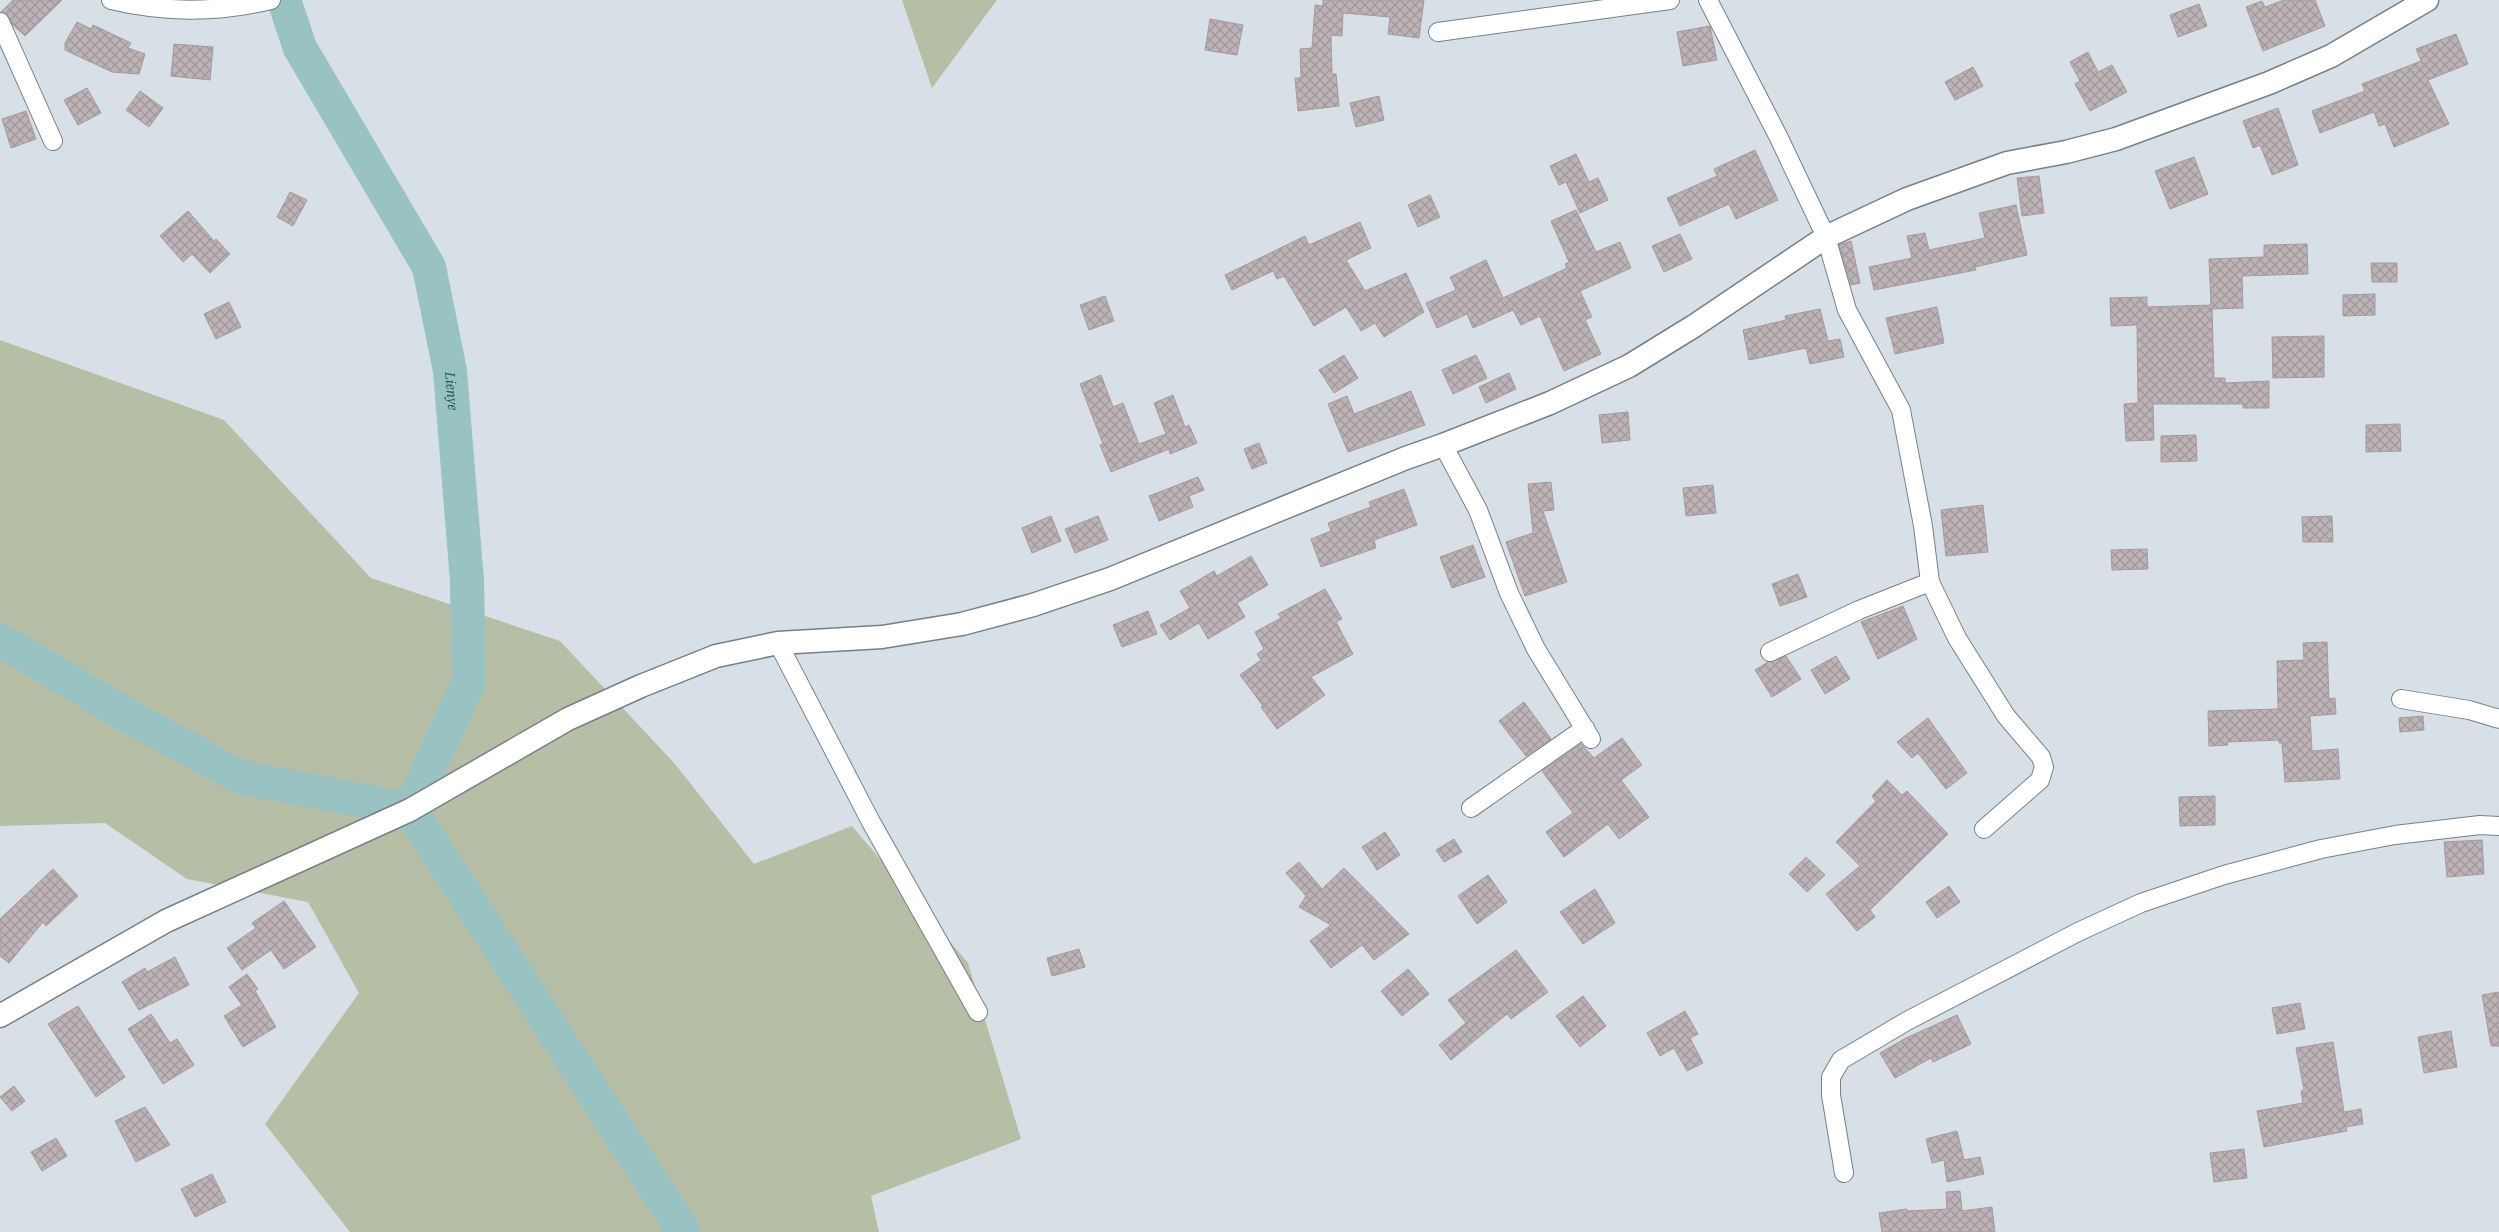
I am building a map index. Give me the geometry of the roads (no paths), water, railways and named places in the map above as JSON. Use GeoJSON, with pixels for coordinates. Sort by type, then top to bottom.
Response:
{"type":"FeatureCollection","features":[{"type":"Feature","properties":{"kind":"street"},"geometry":{"type":"LineString","coordinates":[[111,0],[154,9],[188,11],[248,6],[271,0]]}},
{"type":"Feature","properties":{"kind":"street"},"geometry":{"type":"LineString","coordinates":[[1438,32],[1670,0]]}},
{"type":"Feature","properties":{"kind":"street"},"geometry":{"type":"LineString","coordinates":[[1708,0],[1779,138],[1826,237],[1847,310],[1901,410],[1924,526],[1930,582],[1957,638],[2006,716],[2041,757],[2044,767],[2040,780],[1984,829]]}},
{"type":"Feature","properties":{"kind":"street"},"geometry":{"type":"LineString","coordinates":[[0,1016],[166,921],[410,810],[568,720],[641,686],[716,656],[778,643],[882,637],[962,624],[1033,606],[1110,579],[1406,458],[1443,446],[1550,403],[1629,366],[1694,326],[1826,237],[1906,199],[2007,163],[2066,152],[2116,138],[2270,83],[2331,56],[2427,0]]}},
{"type":"Feature","properties":{"kind":"street"},"geometry":{"type":"LineString","coordinates":[[0,22],[53,141]]}},
{"type":"Feature","properties":{"kind":"street"},"geometry":{"type":"LineString","coordinates":[[1443,446],[1478,510],[1509,593],[1536,649],[1588,733],[1471,808]]}},
{"type":"Feature","properties":{"kind":"street"},"geometry":{"type":"LineString","coordinates":[[1770,652],[1859,610],[1930,582]]}},
{"type":"Feature","properties":{"kind":"street"},"geometry":{"type":"LineString","coordinates":[[778,643],[871,822],[978,1012]]}},
{"type":"Feature","properties":{"kind":"street"},"geometry":{"type":"LineString","coordinates":[[2401,699],[2469,710],[2499,719]]}},
{"type":"Feature","properties":{"kind":"street"},"geometry":{"type":"LineString","coordinates":[[1844,1173],[1831,1095],[1831,1077],[1841,1060],[1907,1021],[2078,932],[2141,904],[2215,878],[2330,847],[2395,835],[2480,826],[2499,826]]}},
{"type":"Feature","properties":{"kind":"waterway","name":"Lienye"},"geometry":{"type":"LineString","coordinates":[[284,0],[300,48],[429,267],[450,371],[467,581],[469,682],[410,810]]}},
{"type":"Feature","properties":{"kind":"waterway"},"geometry":{"type":"LineString","coordinates":[[0,640],[130,717],[240,777],[410,810],[684,1232]]}}]}
